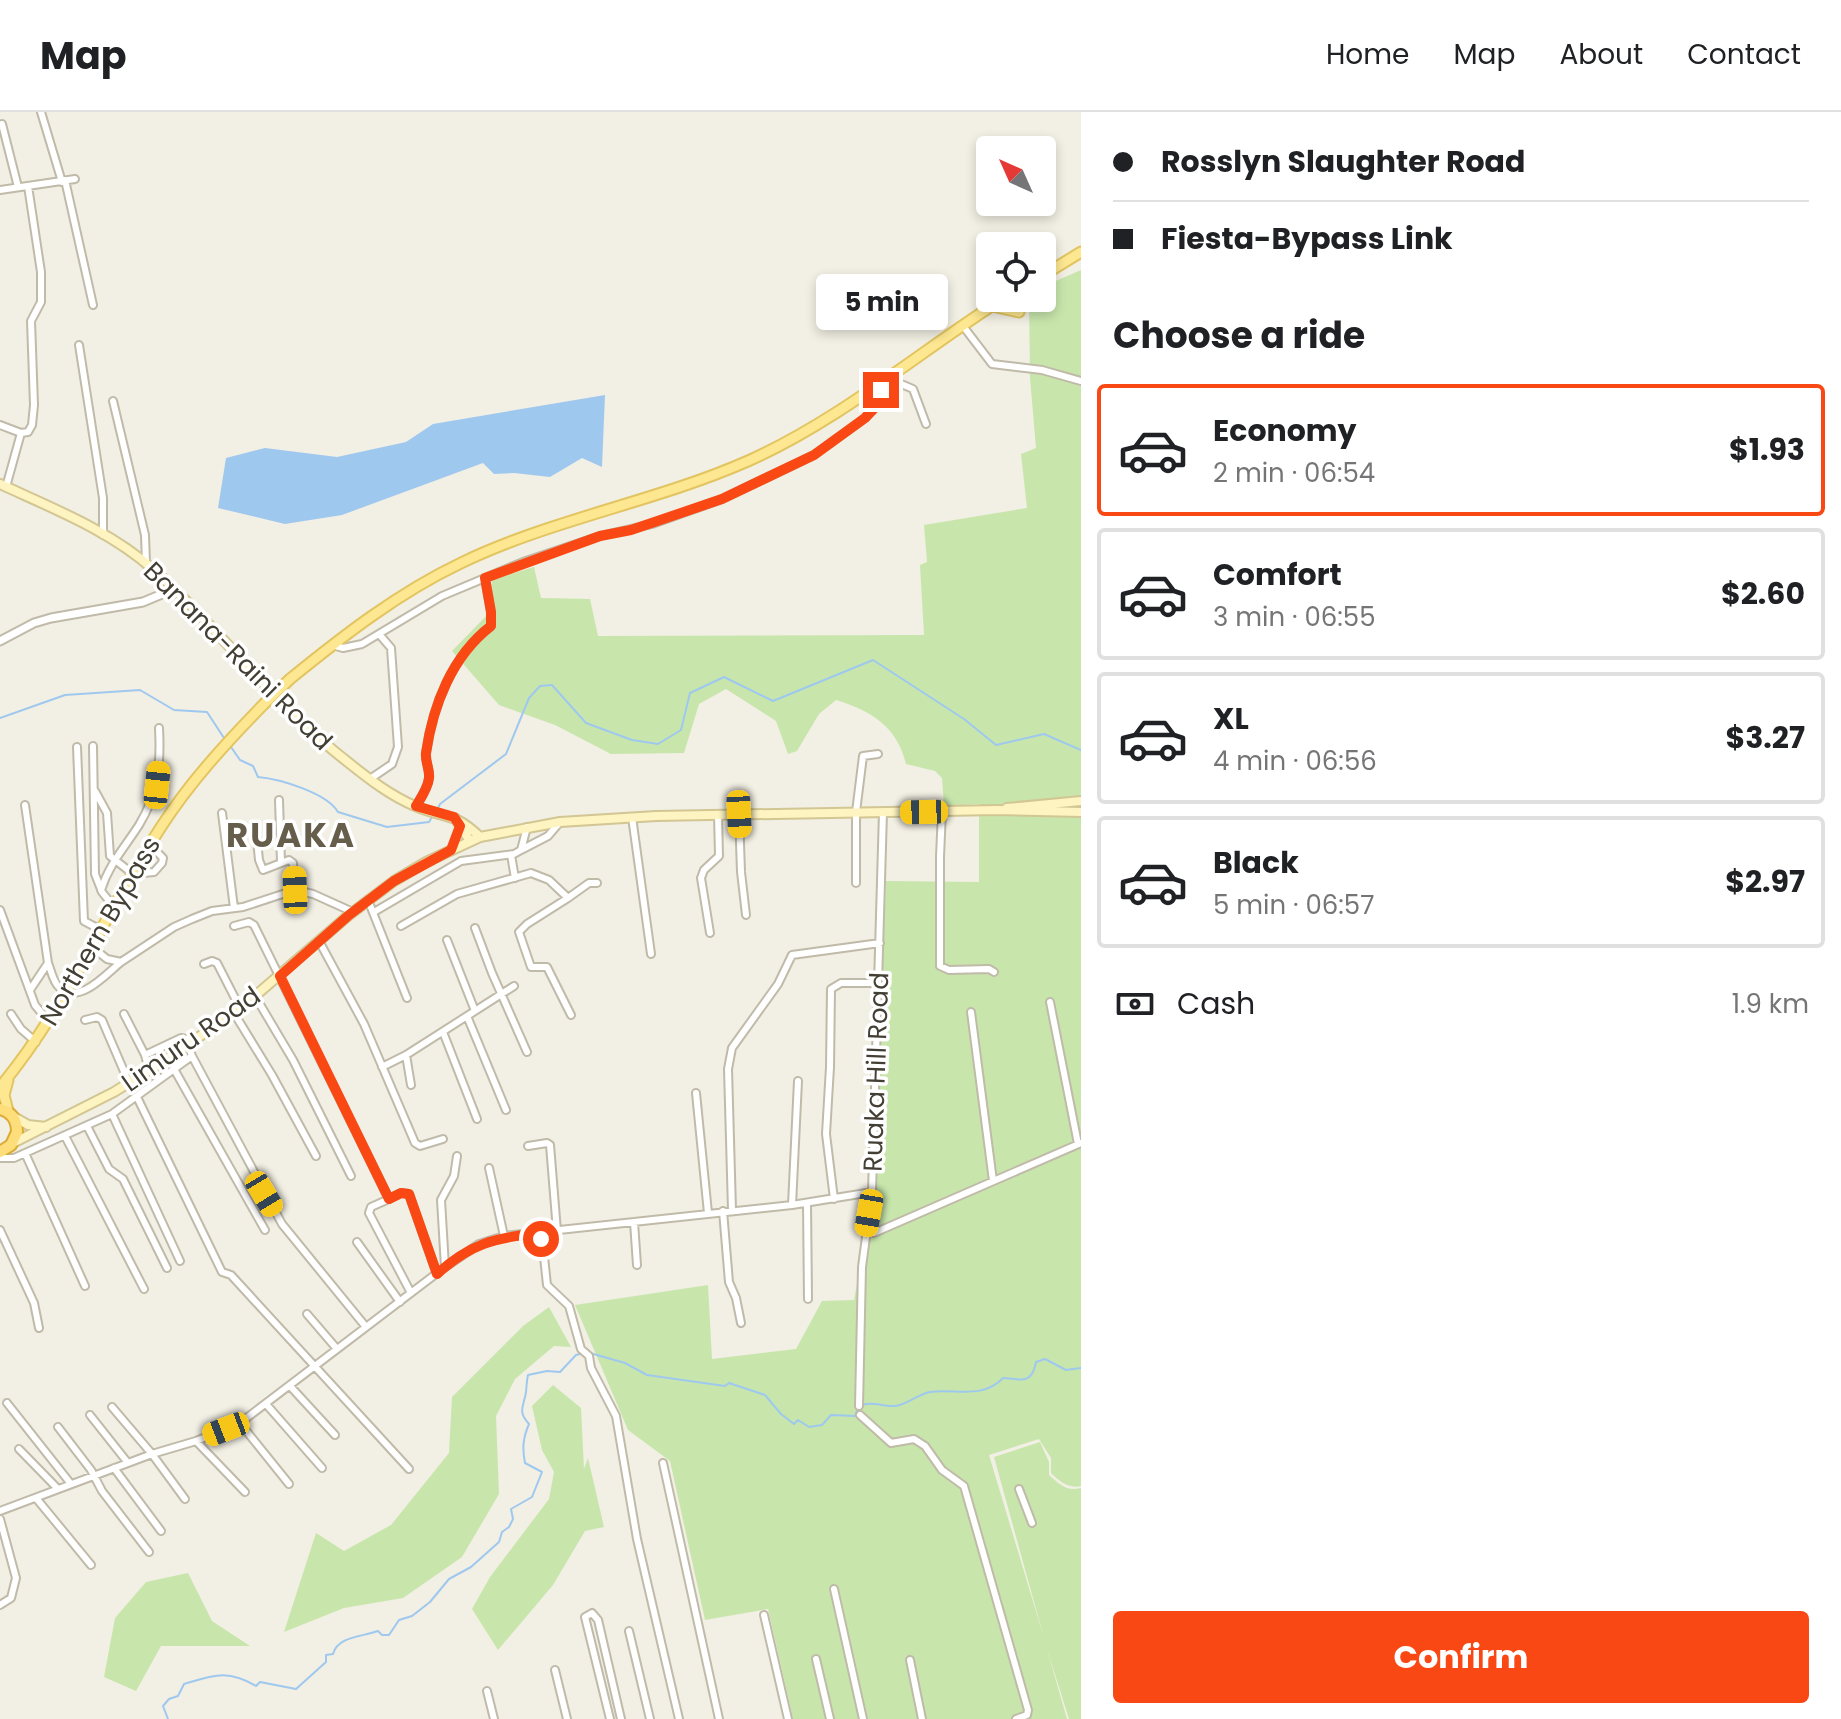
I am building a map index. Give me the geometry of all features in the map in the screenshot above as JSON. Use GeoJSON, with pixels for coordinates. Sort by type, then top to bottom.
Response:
{"type":"FeatureCollection","features":[{"type":"Feature","properties":{"kind":"highway","name":"Northern Bypass"},"geometry":{"type":"LineString","coordinates":[[7,1112],[17,1132],[11,1145]]}},
{"type":"Feature","properties":{"kind":"highway"},"geometry":{"type":"LineString","coordinates":[[0,1155],[11,1145]]}},
{"type":"Feature","properties":{"kind":"main road"},"geometry":{"type":"LineString","coordinates":[[1056,268],[1078,256]]}},
{"type":"Feature","properties":{"kind":"main road","name":"Northern Bypass"},"geometry":{"type":"LineString","coordinates":[[7,1112],[3,1081],[36,1042],[159,829],[229,740],[263,705],[332,645],[397,600],[462,562],[748,461],[815,425],[983,312]]}},
{"type":"Feature","properties":{"kind":"main road","name":"Banana-Raini Road"},"geometry":{"type":"LineString","coordinates":[[3,486],[103,535],[146,563],[213,626],[304,724],[370,779],[416,806],[454,817]]}},
{"type":"Feature","properties":{"kind":"main road","name":"Limuru Road"},"geometry":{"type":"LineString","coordinates":[[1000,810],[1038,803],[1081,809]]}},
{"type":"Feature","properties":{"kind":"main road","name":"Limuru Road"},"geometry":{"type":"LineString","coordinates":[[11,1145],[129,1083],[192,1043],[280,976],[353,912],[394,881],[475,839],[560,822],[632,817],[1000,810],[1061,813],[1081,809]]}},
{"type":"Feature","properties":{"kind":"main road"},"geometry":{"type":"LineString","coordinates":[[454,817],[475,839]]}},
{"type":"Feature","properties":{"kind":"main road"},"geometry":{"type":"LineString","coordinates":[[454,817],[467,824],[475,839]]}},
{"type":"Feature","properties":{"kind":"main road"},"geometry":{"type":"LineString","coordinates":[[451,850],[460,826]]}},
{"type":"Feature","properties":{"kind":"main road"},"geometry":{"type":"LineString","coordinates":[[7,1112],[28,1125],[46,1127]]}},
{"type":"Feature","properties":{"kind":"street"},"geometry":{"type":"LineString","coordinates":[[41,112],[64,181],[93,305]]}},
{"type":"Feature","properties":{"kind":"street"},"geometry":{"type":"LineString","coordinates":[[2,124],[18,187]]}},
{"type":"Feature","properties":{"kind":"street"},"geometry":{"type":"LineString","coordinates":[[0,179],[1,189],[75,179]]}},
{"type":"Feature","properties":{"kind":"street"},"geometry":{"type":"LineString","coordinates":[[0,425],[21,433],[28,432],[32,425],[31,321],[41,302],[40,258],[28,186]]}},
{"type":"Feature","properties":{"kind":"street"},"geometry":{"type":"LineString","coordinates":[[963,326],[992,364],[1042,370],[1081,381]]}},
{"type":"Feature","properties":{"kind":"street"},"geometry":{"type":"LineString","coordinates":[[79,345],[103,498],[103,535]]}},
{"type":"Feature","properties":{"kind":"street"},"geometry":{"type":"LineString","coordinates":[[332,645],[343,648],[357,645],[442,596],[485,578],[600,536],[631,530],[711,504],[788,469],[814,455],[873,412],[882,400],[882,381],[908,384],[913,389],[926,424]]}},
{"type":"Feature","properties":{"kind":"street"},"geometry":{"type":"LineString","coordinates":[[113,401],[145,535],[146,563]]}},
{"type":"Feature","properties":{"kind":"street"},"geometry":{"type":"LineString","coordinates":[[3,486],[21,433]]}},
{"type":"Feature","properties":{"kind":"street"},"geometry":{"type":"LineString","coordinates":[[416,806],[429,777],[425,760],[427,747],[447,679],[462,654],[491,626],[485,578]]}},
{"type":"Feature","properties":{"kind":"street"},"geometry":{"type":"LineString","coordinates":[[0,641],[34,623],[143,602],[174,589]]}},
{"type":"Feature","properties":{"kind":"street"},"geometry":{"type":"LineString","coordinates":[[397,600],[405,617]]}},
{"type":"Feature","properties":{"kind":"street"},"geometry":{"type":"LineString","coordinates":[[353,630],[357,645]]}},
{"type":"Feature","properties":{"kind":"street"},"geometry":{"type":"LineString","coordinates":[[370,779],[392,764],[398,747],[391,648],[379,634]]}},
{"type":"Feature","properties":{"kind":"street"},"geometry":{"type":"LineString","coordinates":[[101,890],[113,860],[138,826],[154,797],[160,757],[159,728]]}},
{"type":"Feature","properties":{"kind":"street"},"geometry":{"type":"LineString","coordinates":[[93,746],[95,874],[101,890],[114,907]]}},
{"type":"Feature","properties":{"kind":"street"},"geometry":{"type":"LineString","coordinates":[[77,747],[84,921],[101,930]]}},
{"type":"Feature","properties":{"kind":"street"},"geometry":{"type":"LineString","coordinates":[[856,883],[856,812],[863,756],[878,754]]}},
{"type":"Feature","properties":{"kind":"street"},"geometry":{"type":"LineString","coordinates":[[93,784],[97,798],[105,807],[108,850],[113,860],[133,874],[150,874],[162,863],[161,853],[150,845]]}},
{"type":"Feature","properties":{"kind":"street"},"geometry":{"type":"LineString","coordinates":[[279,800],[281,863]]}},
{"type":"Feature","properties":{"kind":"street"},"geometry":{"type":"LineString","coordinates":[[25,805],[48,963],[56,984],[66,992],[85,991],[121,962],[174,927],[212,911],[234,908],[295,890],[313,894],[353,912]]}},
{"type":"Feature","properties":{"kind":"street"},"geometry":{"type":"LineString","coordinates":[[942,811],[940,966],[949,970],[989,969],[994,972]]}},
{"type":"Feature","properties":{"kind":"street","name":"Ruaka Hill Road"},"geometry":{"type":"LineString","coordinates":[[859,1406],[862,1267],[872,1192],[883,812]]}},
{"type":"Feature","properties":{"kind":"street"},"geometry":{"type":"LineString","coordinates":[[222,813],[234,908]]}},
{"type":"Feature","properties":{"kind":"street"},"geometry":{"type":"LineString","coordinates":[[710,933],[701,878],[704,870],[719,856],[718,814]]}},
{"type":"Feature","properties":{"kind":"street"},"geometry":{"type":"LineString","coordinates":[[739,814],[746,915]]}},
{"type":"Feature","properties":{"kind":"street"},"geometry":{"type":"LineString","coordinates":[[632,817],[651,954]]}},
{"type":"Feature","properties":{"kind":"street"},"geometry":{"type":"LineString","coordinates":[[374,912],[461,861],[511,855],[548,836],[560,822]]}},
{"type":"Feature","properties":{"kind":"street"},"geometry":{"type":"LineString","coordinates":[[521,850],[527,827]]}},
{"type":"Feature","properties":{"kind":"street"},"geometry":{"type":"LineString","coordinates":[[257,840],[262,869],[265,871],[289,860],[293,863],[295,890]]}},
{"type":"Feature","properties":{"kind":"street"},"geometry":{"type":"LineString","coordinates":[[511,855],[515,878]]}},
{"type":"Feature","properties":{"kind":"street"},"geometry":{"type":"LineString","coordinates":[[401,926],[457,894],[534,873],[549,880],[568,898]]}},
{"type":"Feature","properties":{"kind":"street"},"geometry":{"type":"LineString","coordinates":[[394,881],[405,895]]}},
{"type":"Feature","properties":{"kind":"street"},"geometry":{"type":"LineString","coordinates":[[571,1015],[547,967],[531,967],[519,932],[589,883],[597,883]]}},
{"type":"Feature","properties":{"kind":"street"},"geometry":{"type":"LineString","coordinates":[[368,900],[407,998]]}},
{"type":"Feature","properties":{"kind":"street"},"geometry":{"type":"LineString","coordinates":[[0,910],[38,1010],[48,1021]]}},
{"type":"Feature","properties":{"kind":"street"},"geometry":{"type":"LineString","coordinates":[[234,926],[252,923],[389,1199]]}},
{"type":"Feature","properties":{"kind":"street"},"geometry":{"type":"LineString","coordinates":[[475,928],[527,1052]]}},
{"type":"Feature","properties":{"kind":"street"},"geometry":{"type":"LineString","coordinates":[[447,940],[475,1011]]}},
{"type":"Feature","properties":{"kind":"street"},"geometry":{"type":"LineString","coordinates":[[319,941],[364,1024],[415,1143],[420,1146],[443,1139]]}},
{"type":"Feature","properties":{"kind":"street"},"geometry":{"type":"LineString","coordinates":[[732,1210],[728,1069],[732,1048],[738,1037],[778,984],[792,955],[880,943]]}},
{"type":"Feature","properties":{"kind":"street"},"geometry":{"type":"LineString","coordinates":[[92,947],[107,959],[121,962]]}},
{"type":"Feature","properties":{"kind":"street"},"geometry":{"type":"LineString","coordinates":[[30,990],[48,963]]}},
{"type":"Feature","properties":{"kind":"street"},"geometry":{"type":"LineString","coordinates":[[204,964],[217,963],[237,1010],[316,1156]]}},
{"type":"Feature","properties":{"kind":"street"},"geometry":{"type":"LineString","coordinates":[[834,1199],[826,1124],[831,989],[841,983],[878,983]]}},
{"type":"Feature","properties":{"kind":"street"},"geometry":{"type":"LineString","coordinates":[[382,1067],[514,986]]}},
{"type":"Feature","properties":{"kind":"street"},"geometry":{"type":"LineString","coordinates":[[255,996],[293,1060],[351,1176]]}},
{"type":"Feature","properties":{"kind":"street"},"geometry":{"type":"LineString","coordinates":[[874,1233],[1080,1143],[1050,1002]]}},
{"type":"Feature","properties":{"kind":"street"},"geometry":{"type":"LineString","coordinates":[[971,1012],[993,1181]]}},
{"type":"Feature","properties":{"kind":"street"},"geometry":{"type":"LineString","coordinates":[[11,1014],[21,1029],[36,1042]]}},
{"type":"Feature","properties":{"kind":"street"},"geometry":{"type":"LineString","coordinates":[[124,1014],[145,1055],[149,1070]]}},
{"type":"Feature","properties":{"kind":"street"},"geometry":{"type":"LineString","coordinates":[[467,1016],[506,1110]]}},
{"type":"Feature","properties":{"kind":"street"},"geometry":{"type":"LineString","coordinates":[[85,1020],[97,1017],[102,1020],[129,1083]]}},
{"type":"Feature","properties":{"kind":"street"},"geometry":{"type":"LineString","coordinates":[[443,1032],[477,1119]]}},
{"type":"Feature","properties":{"kind":"street"},"geometry":{"type":"LineString","coordinates":[[145,1055],[181,1038],[192,1043],[192,1056],[282,1224],[366,1327]]}},
{"type":"Feature","properties":{"kind":"street"},"geometry":{"type":"LineString","coordinates":[[406,1055],[411,1085]]}},
{"type":"Feature","properties":{"kind":"street"},"geometry":{"type":"LineString","coordinates":[[0,1155],[8,1159],[25,1153],[112,1114],[192,1056]]}},
{"type":"Feature","properties":{"kind":"street"},"geometry":{"type":"LineString","coordinates":[[174,1069],[265,1230]]}},
{"type":"Feature","properties":{"kind":"street"},"geometry":{"type":"LineString","coordinates":[[792,1205],[798,1081]]}},
{"type":"Feature","properties":{"kind":"street"},"geometry":{"type":"LineString","coordinates":[[696,1093],[708,1213]]}},
{"type":"Feature","properties":{"kind":"street"},"geometry":{"type":"LineString","coordinates":[[137,1097],[222,1272],[231,1275],[409,1469]]}},
{"type":"Feature","properties":{"kind":"street"},"geometry":{"type":"LineString","coordinates":[[112,1114],[180,1261]]}},
{"type":"Feature","properties":{"kind":"street"},"geometry":{"type":"LineString","coordinates":[[87,1126],[109,1169],[123,1179],[167,1268]]}},
{"type":"Feature","properties":{"kind":"street"},"geometry":{"type":"LineString","coordinates":[[65,1136],[144,1289]]}},
{"type":"Feature","properties":{"kind":"street"},"geometry":{"type":"LineString","coordinates":[[528,1146],[547,1143],[551,1147],[557,1231]]}},
{"type":"Feature","properties":{"kind":"street"},"geometry":{"type":"LineString","coordinates":[[25,1153],[85,1286]]}},
{"type":"Feature","properties":{"kind":"street"},"geometry":{"type":"LineString","coordinates":[[445,1267],[441,1200],[454,1176],[457,1156]]}},
{"type":"Feature","properties":{"kind":"street"},"geometry":{"type":"LineString","coordinates":[[489,1168],[504,1236]]}},
{"type":"Feature","properties":{"kind":"street"},"geometry":{"type":"LineString","coordinates":[[0,1511],[240,1423],[479,1244],[504,1236],[792,1205],[872,1192]]}},
{"type":"Feature","properties":{"kind":"street"},"geometry":{"type":"LineString","coordinates":[[411,1293],[369,1213],[371,1207],[401,1193],[409,1194],[437,1274]]}},
{"type":"Feature","properties":{"kind":"street"},"geometry":{"type":"LineString","coordinates":[[807,1203],[808,1299]]}},
{"type":"Feature","properties":{"kind":"street"},"geometry":{"type":"LineString","coordinates":[[723,1211],[729,1282],[741,1323]]}},
{"type":"Feature","properties":{"kind":"street"},"geometry":{"type":"LineString","coordinates":[[634,1222],[637,1265]]}},
{"type":"Feature","properties":{"kind":"street"},"geometry":{"type":"LineString","coordinates":[[0,1230],[34,1303],[39,1328]]}},
{"type":"Feature","properties":{"kind":"street"},"geometry":{"type":"LineString","coordinates":[[538,1233],[543,1247],[547,1285],[569,1306],[581,1349],[589,1356],[591,1368],[611,1404],[618,1425],[637,1539],[679,1719]]}},
{"type":"Feature","properties":{"kind":"street"},"geometry":{"type":"LineString","coordinates":[[357,1242],[400,1302]]}},
{"type":"Feature","properties":{"kind":"street"},"geometry":{"type":"LineString","coordinates":[[307,1314],[337,1349]]}},
{"type":"Feature","properties":{"kind":"street"},"geometry":{"type":"LineString","coordinates":[[290,1386],[335,1435]]}},
{"type":"Feature","properties":{"kind":"street"},"geometry":{"type":"LineString","coordinates":[[7,1403],[71,1484]]}},
{"type":"Feature","properties":{"kind":"street"},"geometry":{"type":"LineString","coordinates":[[266,1404],[322,1468]]}},
{"type":"Feature","properties":{"kind":"street"},"geometry":{"type":"LineString","coordinates":[[112,1407],[185,1499]]}},
{"type":"Feature","properties":{"kind":"street"},"geometry":{"type":"LineString","coordinates":[[90,1415],[128,1463]]}},
{"type":"Feature","properties":{"kind":"street"},"geometry":{"type":"LineString","coordinates":[[860,1415],[891,1443],[914,1439],[925,1446],[942,1470],[964,1486],[1028,1710],[1027,1715],[1016,1719]]}},
{"type":"Feature","properties":{"kind":"street"},"geometry":{"type":"LineString","coordinates":[[240,1423],[289,1484]]}},
{"type":"Feature","properties":{"kind":"street"},"geometry":{"type":"LineString","coordinates":[[58,1427],[149,1552]]}},
{"type":"Feature","properties":{"kind":"street"},"geometry":{"type":"LineString","coordinates":[[196,1441],[245,1492]]}},
{"type":"Feature","properties":{"kind":"street"},"geometry":{"type":"LineString","coordinates":[[19,1449],[58,1489]]}},
{"type":"Feature","properties":{"kind":"street"},"geometry":{"type":"LineString","coordinates":[[663,1463],[719,1719]]}},
{"type":"Feature","properties":{"kind":"street"},"geometry":{"type":"LineString","coordinates":[[114,1468],[161,1531]]}},
{"type":"Feature","properties":{"kind":"street"},"geometry":{"type":"LineString","coordinates":[[1019,1489],[1032,1523]]}},
{"type":"Feature","properties":{"kind":"street"},"geometry":{"type":"LineString","coordinates":[[36,1498],[91,1565]]}},
{"type":"Feature","properties":{"kind":"street"},"geometry":{"type":"LineString","coordinates":[[0,1519],[16,1578],[11,1598],[0,1605]]}},
{"type":"Feature","properties":{"kind":"street"},"geometry":{"type":"LineString","coordinates":[[834,1589],[863,1719]]}},
{"type":"Feature","properties":{"kind":"street"},"geometry":{"type":"LineString","coordinates":[[610,1719],[585,1617],[592,1613],[598,1620],[621,1719]]}},
{"type":"Feature","properties":{"kind":"street"},"geometry":{"type":"LineString","coordinates":[[764,1615],[788,1719]]}},
{"type":"Feature","properties":{"kind":"street"},"geometry":{"type":"LineString","coordinates":[[629,1631],[650,1719]]}},
{"type":"Feature","properties":{"kind":"street"},"geometry":{"type":"LineString","coordinates":[[816,1659],[830,1719]]}},
{"type":"Feature","properties":{"kind":"street"},"geometry":{"type":"LineString","coordinates":[[910,1660],[922,1719]]}},
{"type":"Feature","properties":{"kind":"street"},"geometry":{"type":"LineString","coordinates":[[555,1670],[567,1719]]}},
{"type":"Feature","properties":{"kind":"street"},"geometry":{"type":"LineString","coordinates":[[487,1691],[494,1719]]}},
{"type":"Feature","properties":{"kind":"green space"},"geometry":{"type":"Polygon","coordinates":[[[1081,270],[1081,1486],[1068,1485],[1051,1473],[1051,1458],[1039,1439],[989,1455],[1044,1638],[994,1457],[1040,1442],[1049,1462],[1049,1475],[1067,1488],[1081,1488],[1081,1719],[1069,1719],[1047,1649],[1067,1719],[793,1719],[768,1609],[705,1620],[670,1461],[628,1430],[575,1305],[708,1285],[712,1359],[796,1349],[822,1301],[854,1300],[874,1194],[886,881],[979,882],[979,804],[944,806],[942,778],[935,771],[906,764],[896,740],[881,722],[860,709],[836,700],[819,714],[797,751],[788,754],[776,721],[726,689],[699,704],[684,753],[611,754],[555,725],[499,705],[452,651],[491,611],[492,580],[534,567],[541,598],[590,599],[598,636],[924,635],[920,565],[927,562],[924,525],[1027,508],[1021,454],[1036,448],[1030,378],[1029,312],[1056,312],[1056,281],[1081,270]]]}},
{"type":"Feature","properties":{"kind":"green space"},"geometry":{"type":"Polygon","coordinates":[[[549,1307],[571,1347],[554,1346],[515,1379],[496,1416],[499,1494],[462,1557],[403,1598],[344,1608],[284,1632],[316,1533],[344,1551],[391,1525],[449,1453],[452,1397],[523,1326],[549,1307]]]}},
{"type":"Feature","properties":{"kind":"green space"},"geometry":{"type":"Polygon","coordinates":[[[553,1385],[581,1408],[584,1469],[588,1458],[604,1527],[585,1531],[553,1585],[498,1650],[472,1609],[490,1577],[549,1499],[554,1472],[542,1450],[532,1406],[553,1385]]]}},
{"type":"Feature","properties":{"kind":"green space"},"geometry":{"type":"Polygon","coordinates":[[[188,1573],[212,1621],[250,1646],[161,1646],[136,1691],[104,1677],[115,1618],[146,1582],[188,1573]]]}},
{"type":"Feature","properties":{"kind":"water"},"geometry":{"type":"Polygon","coordinates":[[[605,395],[602,467],[582,458],[550,477],[494,474],[483,463],[342,515],[285,524],[218,508],[226,458],[265,448],[337,457],[406,442],[433,424],[605,395]]]}},
{"type":"Feature","properties":{"kind":"waterway"},"geometry":{"type":"LineString","coordinates":[[436,812],[440,804],[506,754],[529,698],[540,686],[552,685],[586,723],[632,740],[658,744],[681,730],[690,693],[724,677],[773,701],[873,660],[964,719],[996,745],[1044,734],[1081,750]]}},
{"type":"Feature","properties":{"kind":"waterway"},"geometry":{"type":"LineString","coordinates":[[0,718],[65,695],[140,690],[174,710],[207,712],[224,738]]}},
{"type":"Feature","properties":{"kind":"waterway"},"geometry":{"type":"LineString","coordinates":[[231,747],[240,760],[253,766],[258,777],[314,793],[338,812],[387,827],[429,822],[432,817]]}},
{"type":"Feature","properties":{"kind":"waterway"},"geometry":{"type":"LineString","coordinates":[[168,1719],[163,1706],[169,1699],[178,1696],[184,1684],[204,1678],[221,1675],[237,1677],[256,1686],[260,1682],[296,1689],[326,1662],[326,1655],[333,1654],[340,1644],[378,1631],[389,1635],[399,1620],[412,1616],[430,1602],[449,1579],[471,1567],[499,1542],[502,1532],[513,1519],[511,1509],[532,1497],[542,1472],[525,1463],[524,1458],[525,1434],[529,1424],[522,1411],[528,1375],[560,1372],[576,1355],[584,1353]]}},
{"type":"Feature","properties":{"kind":"waterway"},"geometry":{"type":"LineString","coordinates":[[590,1353],[625,1363],[647,1375],[725,1386],[729,1383],[765,1395],[794,1424],[798,1420],[809,1427],[822,1425],[831,1415],[855,1416],[858,1408]]}},
{"type":"Feature","properties":{"kind":"waterway"},"geometry":{"type":"LineString","coordinates":[[862,1405],[898,1405],[930,1392],[986,1389],[1003,1378],[1027,1378],[1036,1362],[1045,1359],[1066,1370],[1081,1368]]}},
{"type":"Feature","properties":{"kind":"district","name":"RUAKA"},"geometry":{"type":"Point","coordinates":[291,835]}},
{"type":"Feature","properties":{"kind":"route"},"geometry":{"type":"LineString","coordinates":[[541,1239],[538,1233],[487,1241],[472,1248],[437,1274],[409,1194],[401,1193],[389,1199],[280,976],[349,915],[394,881],[451,850],[457,839],[460,826],[454,817],[416,806],[429,777],[425,760],[427,747],[447,679],[462,654],[491,626],[485,578],[600,536],[652,524],[711,504],[788,469],[814,455],[865,418],[882,400],[881,390]]}}]}
